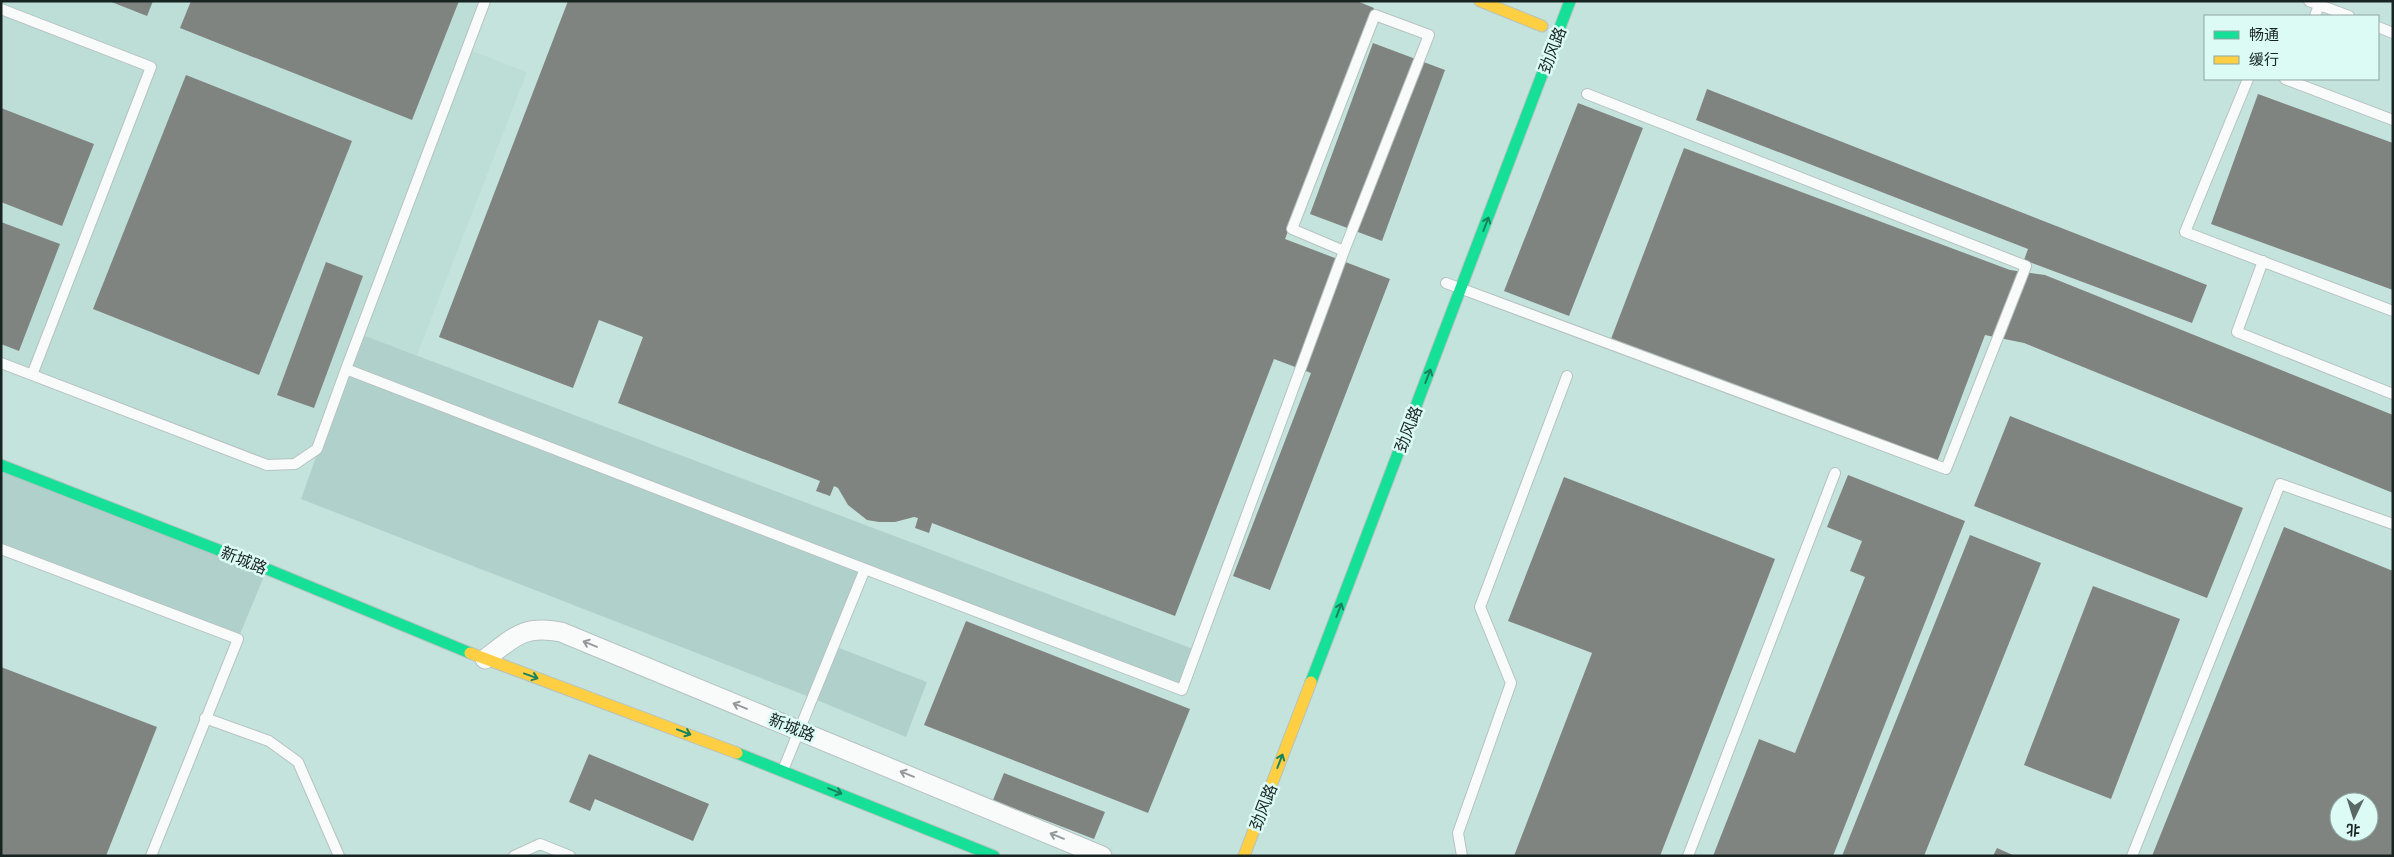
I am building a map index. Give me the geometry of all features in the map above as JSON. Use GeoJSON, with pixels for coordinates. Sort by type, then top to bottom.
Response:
{"type":"FeatureCollection","features":[{"type":"Feature","properties":{"kind":"street"},"geometry":{"type":"LineString","coordinates":[[1480,1],[1542,26]]}},
{"type":"Feature","properties":{"kind":"street","name":"劲风路"},"geometry":{"type":"LineString","coordinates":[[1244,856],[1462,290],[1570,1]]}},
{"type":"Feature","properties":{"kind":"street","name":"新城路"},"geometry":{"type":"LineString","coordinates":[[1,465],[266,569],[485,659],[783,770],[994,856]]}},
{"type":"Feature","properties":{"kind":"street","name":"新城路"},"geometry":{"type":"LineString","coordinates":[[485,659],[522,632],[542,629],[561,632],[1102,856]]}},
{"type":"Feature","properties":{"kind":"lane"},"geometry":{"type":"LineString","coordinates":[[1,363],[266,465],[295,464],[317,449],[485,1]]}},
{"type":"Feature","properties":{"kind":"lane"},"geometry":{"type":"LineString","coordinates":[[2314,3],[2346,15]]}},
{"type":"Feature","properties":{"kind":"lane"},"geometry":{"type":"LineString","coordinates":[[1,9],[151,67],[32,375]]}},
{"type":"Feature","properties":{"kind":"lane"},"geometry":{"type":"LineString","coordinates":[[346,369],[1182,690],[1344,251],[1429,35],[1375,15],[1292,229],[1344,251]]}},
{"type":"Feature","properties":{"kind":"lane"},"geometry":{"type":"LineString","coordinates":[[2379,27],[2393,33]]}},
{"type":"Feature","properties":{"kind":"lane"},"geometry":{"type":"LineString","coordinates":[[2248,80],[2185,232],[2393,311]]}},
{"type":"Feature","properties":{"kind":"lane"},"geometry":{"type":"LineString","coordinates":[[2289,80],[2393,120]]}},
{"type":"Feature","properties":{"kind":"lane"},"geometry":{"type":"LineString","coordinates":[[1446,283],[1946,469],[2026,266],[1587,94]]}},
{"type":"Feature","properties":{"kind":"lane"},"geometry":{"type":"LineString","coordinates":[[2263,261],[2237,332],[2393,394]]}},
{"type":"Feature","properties":{"kind":"lane"},"geometry":{"type":"LineString","coordinates":[[1462,856],[1458,833],[1511,683],[1480,607],[1567,376]]}},
{"type":"Feature","properties":{"kind":"lane"},"geometry":{"type":"LineString","coordinates":[[1688,856],[1834,473]]}},
{"type":"Feature","properties":{"kind":"lane"},"geometry":{"type":"LineString","coordinates":[[2132,856],[2280,484],[2393,524]]}},
{"type":"Feature","properties":{"kind":"lane"},"geometry":{"type":"LineString","coordinates":[[1,549],[238,639],[205,718],[152,856]]}},
{"type":"Feature","properties":{"kind":"lane"},"geometry":{"type":"LineString","coordinates":[[783,770],[865,568]]}},
{"type":"Feature","properties":{"kind":"lane"},"geometry":{"type":"LineString","coordinates":[[205,718],[269,741],[298,762],[339,856]]}},
{"type":"Feature","properties":{"kind":"lane"},"geometry":{"type":"LineString","coordinates":[[514,856],[540,844],[570,856]]}},
{"type":"Feature","properties":{"kind":"shaded area"},"geometry":{"type":"Polygon","coordinates":[[[1,1],[2393,1],[2393,856],[1,856],[1,1]]]}},
{"type":"Feature","properties":{"kind":"shaded area"},"geometry":{"type":"Polygon","coordinates":[[[1,1],[485,1],[467,49],[527,72],[417,355],[360,334],[317,449],[295,464],[267,465],[1,363],[1,1]]]}},
{"type":"Feature","properties":{"kind":"shaded area"},"geometry":{"type":"Polygon","coordinates":[[[360,334],[1196,650],[1182,690],[865,569],[834,646],[927,682],[906,737],[812,698],[301,499],[360,334]]]}},
{"type":"Feature","properties":{"kind":"shaded area"},"geometry":{"type":"Polygon","coordinates":[[[1,465],[267,569],[238,639],[1,549],[1,465]]]}},
{"type":"Feature","properties":{"kind":"building"},"geometry":{"type":"Polygon","coordinates":[[[109,1],[153,1],[147,16],[109,1]]]}},
{"type":"Feature","properties":{"kind":"building"},"geometry":{"type":"Polygon","coordinates":[[[191,1],[459,1],[412,120],[180,28],[191,1]]]}},
{"type":"Feature","properties":{"kind":"building"},"geometry":{"type":"Polygon","coordinates":[[[568,1],[1357,1],[1374,8],[1285,239],[1390,279],[1270,590],[1233,576],[1311,373],[1274,359],[1175,616],[932,523],[929,533],[915,528],[918,518],[914,517],[895,522],[867,520],[848,505],[838,488],[834,486],[830,496],[816,491],[820,481],[618,403],[643,337],[599,320],[573,388],[439,337],[568,1]]]}},
{"type":"Feature","properties":{"kind":"building"},"geometry":{"type":"Polygon","coordinates":[[[1373,43],[1445,70],[1382,241],[1310,214],[1373,43]]]}},
{"type":"Feature","properties":{"kind":"building"},"geometry":{"type":"Polygon","coordinates":[[[186,75],[352,141],[259,375],[93,309],[186,75]]]}},
{"type":"Feature","properties":{"kind":"building"},"geometry":{"type":"Polygon","coordinates":[[[1707,89],[2207,285],[2192,323],[2024,260],[2028,249],[1696,120],[1707,89]]]}},
{"type":"Feature","properties":{"kind":"building"},"geometry":{"type":"Polygon","coordinates":[[[2258,94],[2393,143],[2393,290],[2211,224],[2258,94]]]}},
{"type":"Feature","properties":{"kind":"building"},"geometry":{"type":"Polygon","coordinates":[[[1578,103],[1643,128],[1569,316],[1504,291],[1578,103]]]}},
{"type":"Feature","properties":{"kind":"building"},"geometry":{"type":"Polygon","coordinates":[[[1,108],[94,144],[62,226],[1,202],[1,108]]]}},
{"type":"Feature","properties":{"kind":"building"},"geometry":{"type":"Polygon","coordinates":[[[1684,148],[2010,270],[2045,275],[2393,415],[2393,493],[2024,343],[1985,335],[1937,462],[1611,339],[1684,148]]]}},
{"type":"Feature","properties":{"kind":"building"},"geometry":{"type":"Polygon","coordinates":[[[1,222],[60,244],[19,351],[1,344],[1,222]]]}},
{"type":"Feature","properties":{"kind":"building"},"geometry":{"type":"Polygon","coordinates":[[[326,262],[363,276],[314,408],[277,395],[326,262]]]}},
{"type":"Feature","properties":{"kind":"building"},"geometry":{"type":"Polygon","coordinates":[[[2010,416],[2243,508],[2207,598],[1974,506],[2010,416]]]}},
{"type":"Feature","properties":{"kind":"building"},"geometry":{"type":"Polygon","coordinates":[[[1848,475],[1965,521],[1833,856],[1713,856],[1759,739],[1795,753],[1865,577],[1850,571],[1862,541],[1827,527],[1848,475]]]}},
{"type":"Feature","properties":{"kind":"building"},"geometry":{"type":"Polygon","coordinates":[[[1564,477],[1775,559],[1660,856],[1514,856],[1592,653],[1508,621],[1564,477]]]}},
{"type":"Feature","properties":{"kind":"building"},"geometry":{"type":"Polygon","coordinates":[[[2284,527],[2393,571],[2393,856],[2152,856],[2284,527]]]}},
{"type":"Feature","properties":{"kind":"building"},"geometry":{"type":"Polygon","coordinates":[[[1970,535],[2041,563],[1924,856],[1842,856],[1970,535]]]}},
{"type":"Feature","properties":{"kind":"building"},"geometry":{"type":"Polygon","coordinates":[[[2093,586],[2180,619],[2111,799],[2024,765],[2093,586]]]}},
{"type":"Feature","properties":{"kind":"building"},"geometry":{"type":"Polygon","coordinates":[[[966,621],[1190,709],[1148,813],[924,725],[966,621]]]}},
{"type":"Feature","properties":{"kind":"building"},"geometry":{"type":"Polygon","coordinates":[[[1,667],[157,727],[106,856],[1,856],[1,667]]]}},
{"type":"Feature","properties":{"kind":"building"},"geometry":{"type":"Polygon","coordinates":[[[589,754],[709,804],[693,841],[595,799],[590,811],[569,802],[589,754]]]}},
{"type":"Feature","properties":{"kind":"building"},"geometry":{"type":"Polygon","coordinates":[[[1004,773],[1105,812],[1094,839],[993,800],[1004,773]]]}},
{"type":"Feature","properties":{"kind":"building"},"geometry":{"type":"Polygon","coordinates":[[[1997,848],[2015,856],[1993,856],[1997,848]]]}},
{"type":"Feature","properties":{"kind":"traffic: fast"},"geometry":{"type":"LineString","coordinates":[[1311,682],[1570,1]]}},
{"type":"Feature","properties":{"kind":"traffic: fast"},"geometry":{"type":"LineString","coordinates":[[1,465],[267,569],[470,653]]}},
{"type":"Feature","properties":{"kind":"traffic: fast"},"geometry":{"type":"LineString","coordinates":[[737,753],[994,856]]}},
{"type":"Feature","properties":{"kind":"traffic: slow"},"geometry":{"type":"LineString","coordinates":[[1480,1],[1542,26]]}},
{"type":"Feature","properties":{"kind":"traffic: slow"},"geometry":{"type":"LineString","coordinates":[[470,653],[737,753]]}},
{"type":"Feature","properties":{"kind":"traffic: slow"},"geometry":{"type":"LineString","coordinates":[[1244,856],[1311,682]]}}]}
